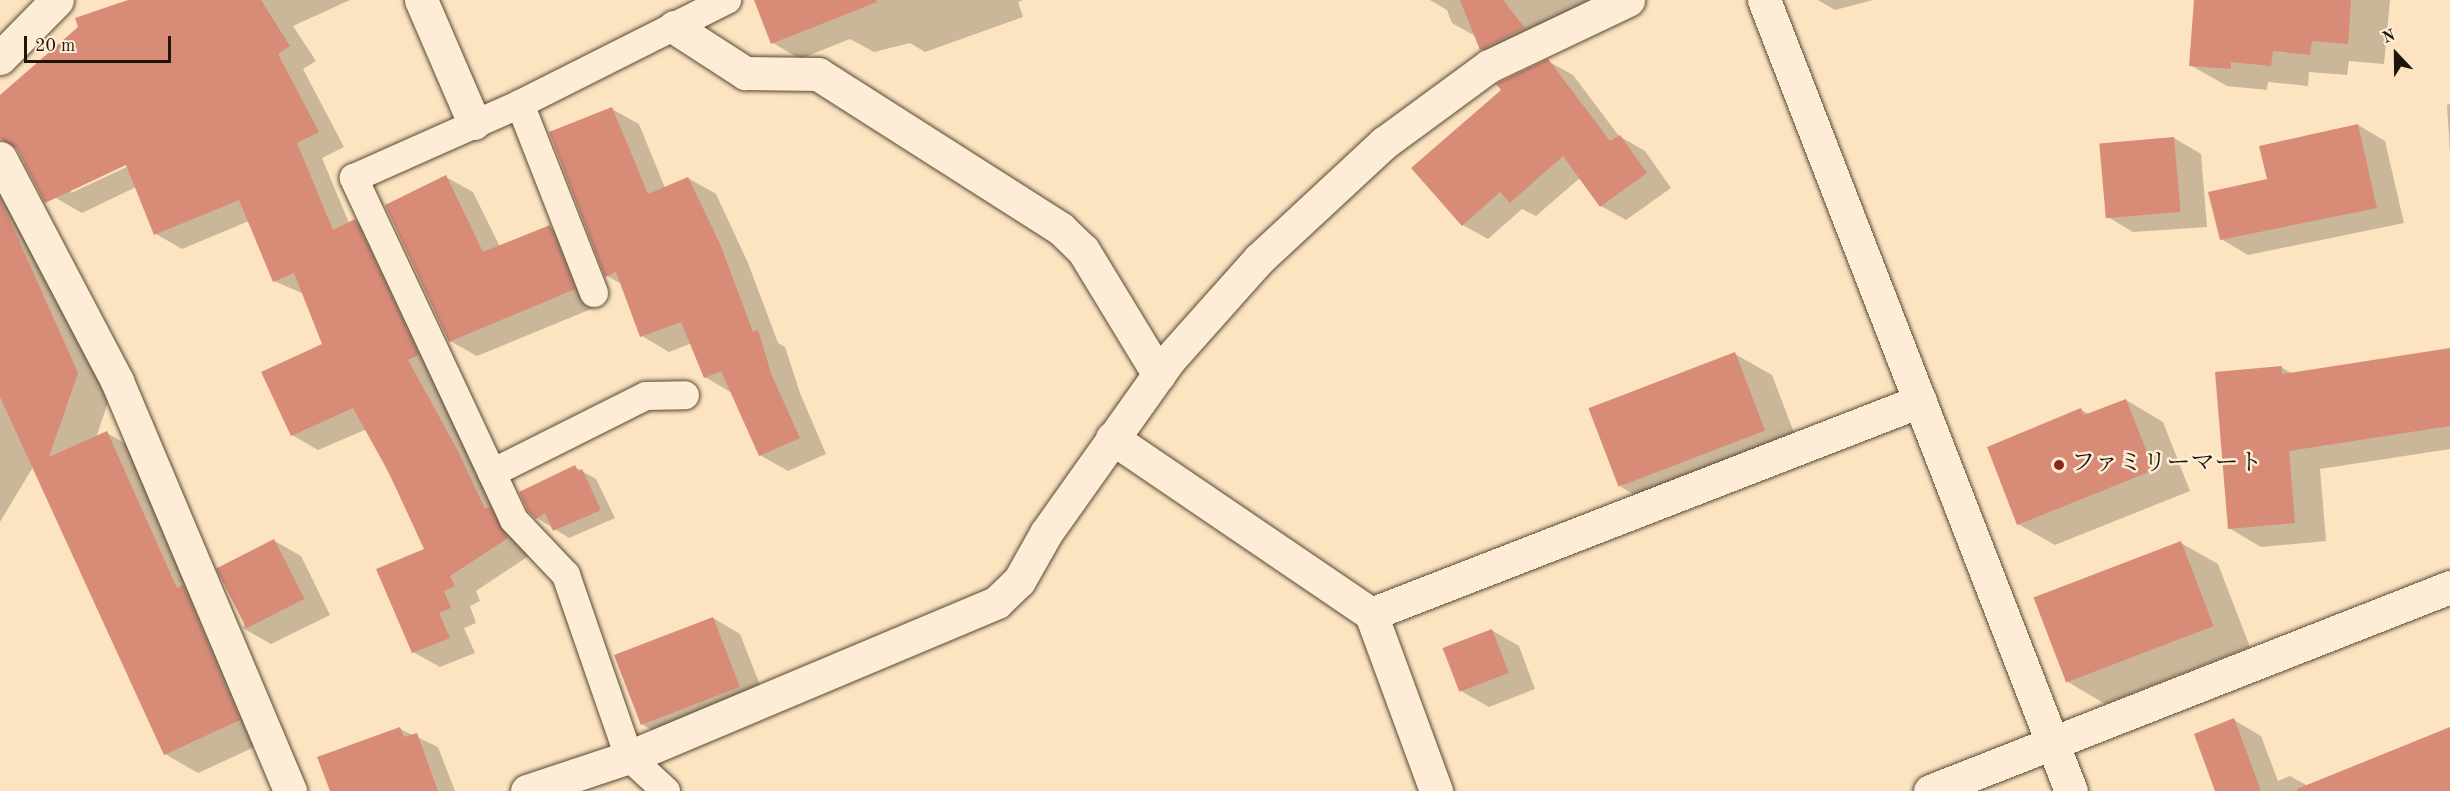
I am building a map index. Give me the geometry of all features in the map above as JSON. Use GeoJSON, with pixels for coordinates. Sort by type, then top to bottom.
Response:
{"type":"FeatureCollection","features":[{"type":"Feature","properties":{"kind":"street"},"geometry":{"type":"LineString","coordinates":[[0,58],[57,0]]}},
{"type":"Feature","properties":{"kind":"street"},"geometry":{"type":"LineString","coordinates":[[421,0],[474,123]]}},
{"type":"Feature","properties":{"kind":"street"},"geometry":{"type":"LineString","coordinates":[[527,791],[629,757],[997,602],[1019,581],[1046,533],[1159,375],[1258,259],[1384,143],[1489,66],[1628,0]]}},
{"type":"Feature","properties":{"kind":"street"},"geometry":{"type":"LineString","coordinates":[[1764,0],[2071,791]]}},
{"type":"Feature","properties":{"kind":"street"},"geometry":{"type":"LineString","coordinates":[[674,27],[745,73],[818,74],[1061,229],[1083,250],[1159,375]]}},
{"type":"Feature","properties":{"kind":"street"},"geometry":{"type":"LineString","coordinates":[[0,158],[117,381],[290,791]]}},
{"type":"Feature","properties":{"kind":"street"},"geometry":{"type":"LineString","coordinates":[[1371,614],[1920,401]]}},
{"type":"Feature","properties":{"kind":"street"},"geometry":{"type":"LineString","coordinates":[[1112,438],[1371,614],[1436,791]]}},
{"type":"Feature","properties":{"kind":"street"},"geometry":{"type":"LineString","coordinates":[[1929,791],[2450,587]]}},
{"type":"Feature","properties":{"kind":"lane"},"geometry":{"type":"LineString","coordinates":[[666,791],[629,757],[566,575],[514,520],[354,178],[520,104],[727,0]]}},
{"type":"Feature","properties":{"kind":"lane"},"geometry":{"type":"LineString","coordinates":[[520,104],[594,293]]}},
{"type":"Feature","properties":{"kind":"lane"},"geometry":{"type":"LineString","coordinates":[[492,473],[646,396],[685,395]]}},
{"type":"Feature","properties":{"kind":"building"},"geometry":{"type":"Polygon","coordinates":[[[128,0],[261,0],[290,46],[278,54],[319,132],[297,143],[333,230],[355,219],[419,355],[408,360],[458,451],[485,509],[490,507],[508,538],[450,576],[455,586],[444,591],[451,608],[439,613],[450,638],[412,653],[376,569],[424,549],[389,473],[353,408],[291,436],[261,372],[322,344],[294,273],[273,282],[239,200],[154,235],[126,165],[45,203],[17,149],[0,139],[0,95],[78,27],[75,18],[128,0]]]}},
{"type":"Feature","properties":{"kind":"building"},"geometry":{"type":"Polygon","coordinates":[[[754,0],[876,0],[877,2],[771,44],[754,0]]]}},
{"type":"Feature","properties":{"kind":"building"},"geometry":{"type":"Polygon","coordinates":[[[1460,0],[1503,0],[1525,28],[1480,50],[1460,0]]]}},
{"type":"Feature","properties":{"kind":"building"},"geometry":{"type":"Polygon","coordinates":[[[2194,0],[2351,0],[2348,44],[2312,41],[2310,55],[2273,51],[2271,66],[2231,62],[2231,69],[2189,66],[2194,0]]]}},
{"type":"Feature","properties":{"kind":"building"},"geometry":{"type":"Polygon","coordinates":[[[1548,59],[1610,141],[1620,135],[1647,173],[1600,207],[1563,156],[1510,203],[1500,192],[1462,226],[1411,168],[1501,90],[1496,84],[1548,59]]]}},
{"type":"Feature","properties":{"kind":"building"},"geometry":{"type":"Polygon","coordinates":[[[612,107],[648,194],[688,177],[721,246],[753,332],[758,330],[772,376],[800,438],[759,456],[721,371],[704,378],[681,322],[640,337],[616,272],[605,277],[549,132],[612,107]]]}},
{"type":"Feature","properties":{"kind":"building"},"geometry":{"type":"Polygon","coordinates":[[[2358,124],[2377,208],[2220,240],[2208,192],[2267,179],[2259,146],[2358,124]]]}},
{"type":"Feature","properties":{"kind":"building"},"geometry":{"type":"Polygon","coordinates":[[[2174,137],[2181,212],[2106,218],[2099,144],[2174,137]]]}},
{"type":"Feature","properties":{"kind":"building"},"geometry":{"type":"Polygon","coordinates":[[[446,175],[483,252],[550,225],[575,289],[449,342],[385,205],[446,175]]]}},
{"type":"Feature","properties":{"kind":"building"},"geometry":{"type":"Polygon","coordinates":[[[0,198],[78,373],[49,457],[107,431],[177,588],[183,585],[240,720],[164,755],[0,397],[0,198]]]}},
{"type":"Feature","properties":{"kind":"building"},"geometry":{"type":"Polygon","coordinates":[[[2450,348],[2450,426],[2289,451],[2295,523],[2228,529],[2215,372],[2282,366],[2282,374],[2450,348]]]}},
{"type":"Feature","properties":{"kind":"building"},"geometry":{"type":"Polygon","coordinates":[[[1735,352],[1765,430],[1619,487],[1588,408],[1735,352]]]}},
{"type":"Feature","properties":{"kind":"building"},"geometry":{"type":"Polygon","coordinates":[[[2126,399],[2154,470],[2017,525],[1987,447],[2081,408],[2084,415],[2126,399]]]}},
{"type":"Feature","properties":{"kind":"building"},"geometry":{"type":"Polygon","coordinates":[[[575,465],[578,471],[582,469],[601,510],[553,531],[545,513],[536,519],[528,511],[519,492],[575,465]]]}},
{"type":"Feature","properties":{"kind":"building"},"geometry":{"type":"Polygon","coordinates":[[[274,539],[304,599],[247,628],[216,569],[274,539]]]}},
{"type":"Feature","properties":{"kind":"building"},"geometry":{"type":"Polygon","coordinates":[[[2181,541],[2214,626],[2066,683],[2033,598],[2181,541]]]}},
{"type":"Feature","properties":{"kind":"building"},"geometry":{"type":"Polygon","coordinates":[[[713,617],[740,687],[641,725],[614,655],[713,617]]]}},
{"type":"Feature","properties":{"kind":"building"},"geometry":{"type":"Polygon","coordinates":[[[1492,629],[1509,673],[1459,692],[1443,648],[1492,629]]]}},
{"type":"Feature","properties":{"kind":"building"},"geometry":{"type":"Polygon","coordinates":[[[2234,718],[2261,791],[2215,791],[2194,734],[2234,718]]]}},
{"type":"Feature","properties":{"kind":"building"},"geometry":{"type":"Polygon","coordinates":[[[400,727],[404,737],[417,733],[438,791],[330,791],[317,757],[400,727]]]}},
{"type":"Feature","properties":{"kind":"building"},"geometry":{"type":"Polygon","coordinates":[[[2450,727],[2450,791],[2297,791],[2297,789],[2450,727]]]}},
{"type":"Feature","properties":{"kind":"place","name":"ファミリーマート"},"geometry":{"type":"Point","coordinates":[2059,465]}}]}
